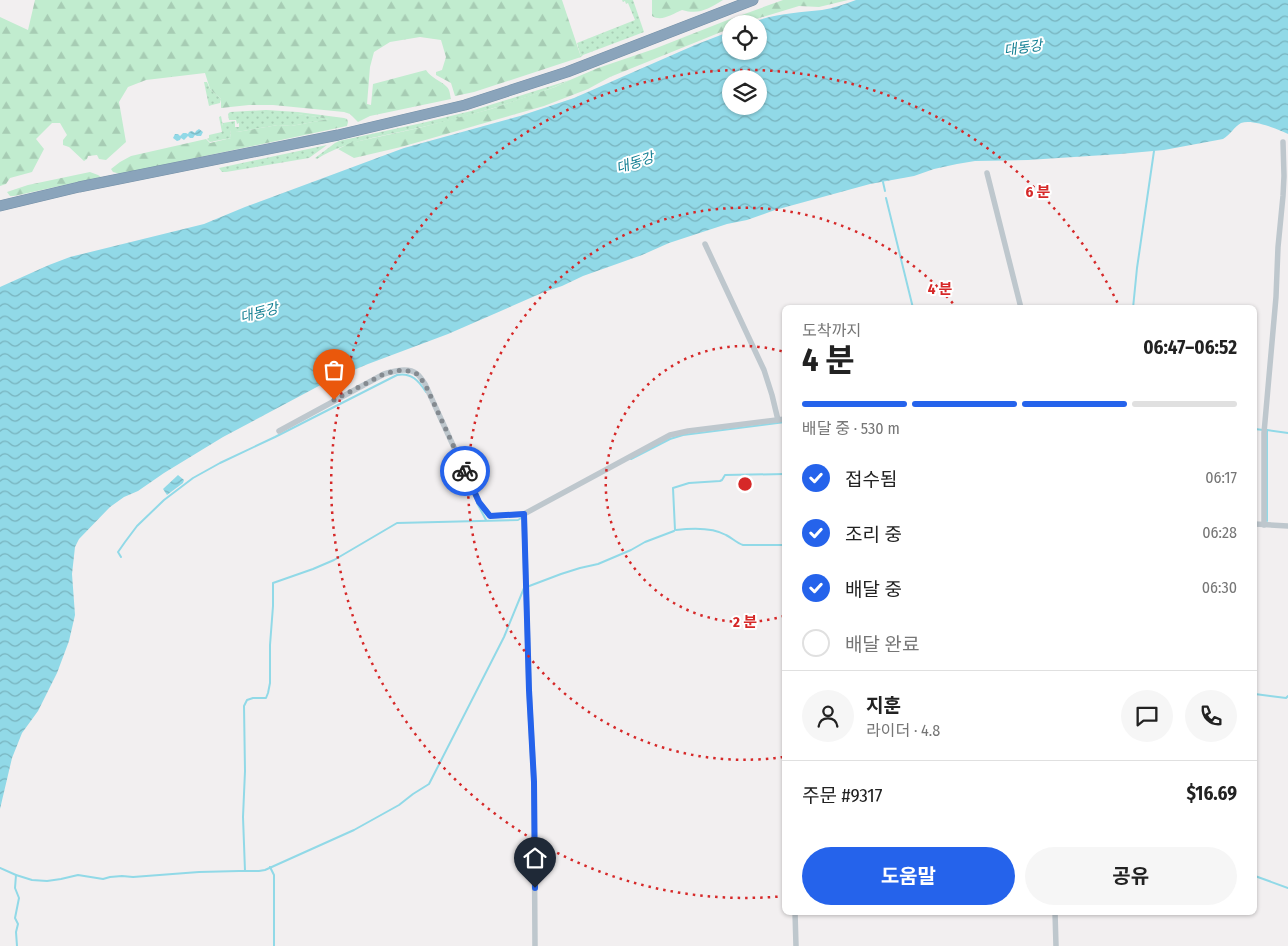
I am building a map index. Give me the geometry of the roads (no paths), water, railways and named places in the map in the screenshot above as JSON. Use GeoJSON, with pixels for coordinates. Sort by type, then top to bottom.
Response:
{"type":"FeatureCollection","features":[{"type":"Feature","properties":{"kind":"highway"},"geometry":{"type":"LineString","coordinates":[[0,206],[79,188],[274,149],[465,106],[587,64],[753,0]]}},
{"type":"Feature","properties":{"kind":"street"},"geometry":{"type":"LineString","coordinates":[[1264,524],[1264,433],[1283,196],[1282,142]]}},
{"type":"Feature","properties":{"kind":"street"},"geometry":{"type":"LineString","coordinates":[[987,173],[1021,305]]}},
{"type":"Feature","properties":{"kind":"street"},"geometry":{"type":"LineString","coordinates":[[705,244],[764,370],[778,420]]}},
{"type":"Feature","properties":{"kind":"street"},"geometry":{"type":"LineString","coordinates":[[279,431],[384,374],[404,370],[416,373],[425,384],[479,502],[490,516],[524,514],[670,435],[782,419]]}},
{"type":"Feature","properties":{"kind":"street"},"geometry":{"type":"LineString","coordinates":[[524,514],[529,690],[534,782],[535,946]]}},
{"type":"Feature","properties":{"kind":"street"},"geometry":{"type":"LineString","coordinates":[[1257,524],[1288,526]]}},
{"type":"Feature","properties":{"kind":"street"},"geometry":{"type":"LineString","coordinates":[[795,915],[796,946]]}},
{"type":"Feature","properties":{"kind":"street"},"geometry":{"type":"LineString","coordinates":[[1055,915],[1056,946]]}},
{"type":"Feature","properties":{"kind":"water","name":"대동강"},"geometry":{"type":"Polygon","coordinates":[[[856,0],[1288,0],[1288,134],[1265,125],[1246,122],[1239,124],[1223,139],[1164,150],[1028,160],[975,161],[934,169],[914,176],[870,184],[775,210],[747,220],[727,224],[669,243],[642,255],[583,276],[448,334],[330,380],[223,437],[138,491],[124,497],[110,507],[79,539],[75,547],[72,574],[75,615],[69,641],[57,673],[38,711],[22,733],[12,758],[0,809],[0,287],[70,257],[204,224],[404,148],[520,116],[574,98],[722,34],[722,60],[767,60],[767,18],[835,7],[856,0]]]}},
{"type":"Feature","properties":{"kind":"water"},"geometry":{"type":"Polygon","coordinates":[[[199,129],[203,132],[201,136],[195,135],[193,138],[190,138],[188,136],[184,140],[181,138],[177,141],[173,138],[175,134],[180,136],[183,133],[188,134],[192,131],[195,133],[199,129]]]}},
{"type":"Feature","properties":{"kind":"water"},"geometry":{"type":"Polygon","coordinates":[[[178,475],[184,480],[183,483],[167,495],[163,489],[178,475]]]}},
{"type":"Feature","properties":{"kind":"waterway"},"geometry":{"type":"LineString","coordinates":[[1133,305],[1154,151]]}},
{"type":"Feature","properties":{"kind":"waterway"},"geometry":{"type":"LineString","coordinates":[[883,182],[885,191]]}},
{"type":"Feature","properties":{"kind":"waterway"},"geometry":{"type":"LineString","coordinates":[[886,198],[912,305]]}},
{"type":"Feature","properties":{"kind":"waterway"},"geometry":{"type":"LineString","coordinates":[[121,557],[118,552],[137,526],[164,500],[193,478],[220,463],[397,375],[402,374],[414,378],[426,392]]}},
{"type":"Feature","properties":{"kind":"waterway"},"geometry":{"type":"LineString","coordinates":[[631,459],[670,439],[683,435],[782,422]]}},
{"type":"Feature","properties":{"kind":"waterway"},"geometry":{"type":"LineString","coordinates":[[1257,429],[1263,430]]}},
{"type":"Feature","properties":{"kind":"waterway"},"geometry":{"type":"LineString","coordinates":[[1267,430],[1267,521]]}},
{"type":"Feature","properties":{"kind":"waterway"},"geometry":{"type":"LineString","coordinates":[[1267,430],[1288,433]]}},
{"type":"Feature","properties":{"kind":"waterway"},"geometry":{"type":"LineString","coordinates":[[675,530],[673,488],[689,483],[720,481],[725,475],[782,474]]}},
{"type":"Feature","properties":{"kind":"waterway"},"geometry":{"type":"LineString","coordinates":[[477,503],[486,520]]}},
{"type":"Feature","properties":{"kind":"waterway"},"geometry":{"type":"LineString","coordinates":[[245,871],[243,817],[245,771],[244,706],[247,700],[266,698],[268,693],[270,683],[273,583],[334,560],[397,523],[518,520],[523,517]]}},
{"type":"Feature","properties":{"kind":"waterway"},"geometry":{"type":"LineString","coordinates":[[676,530],[708,529],[720,532],[743,545],[782,545]]}},
{"type":"Feature","properties":{"kind":"waterway"},"geometry":{"type":"LineString","coordinates":[[0,868],[32,880],[47,881],[78,875],[103,879],[122,876],[133,877],[199,872],[259,871],[354,830],[399,805],[429,784],[504,637],[524,588],[561,574],[598,564],[674,531]]}},
{"type":"Feature","properties":{"kind":"waterway"},"geometry":{"type":"LineString","coordinates":[[1257,694],[1286,698],[1288,696]]}},
{"type":"Feature","properties":{"kind":"waterway"},"geometry":{"type":"LineString","coordinates":[[270,867],[274,875],[274,946]]}},
{"type":"Feature","properties":{"kind":"waterway"},"geometry":{"type":"LineString","coordinates":[[16,875],[15,888],[19,898],[15,918],[18,924],[16,932],[17,946]]}},
{"type":"Feature","properties":{"kind":"waterway"},"geometry":{"type":"LineString","coordinates":[[1257,877],[1288,888]]}}]}
